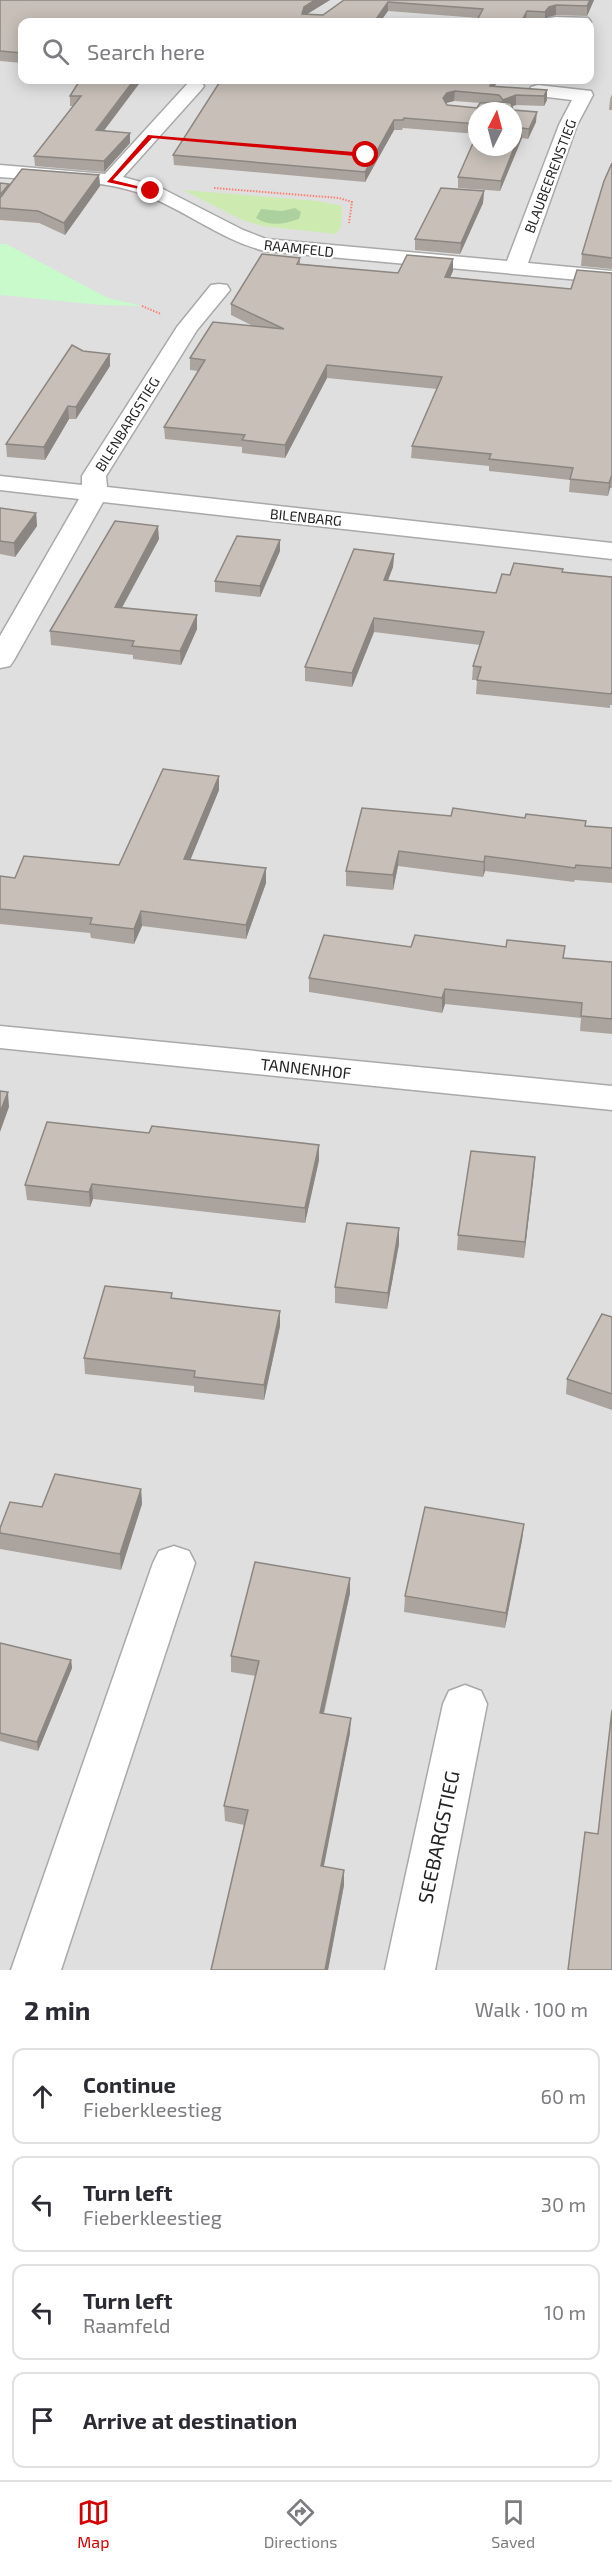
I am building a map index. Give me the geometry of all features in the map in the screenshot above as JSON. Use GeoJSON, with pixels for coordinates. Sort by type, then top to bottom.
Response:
{"type":"FeatureCollection","features":[{"type":"Feature","properties":{"kind":"street"},"geometry":{"type":"LineString","coordinates":[[109,181],[195,86]]}},
{"type":"Feature","properties":{"kind":"street","name":"BLAUBEERENSTIEG"},"geometry":{"type":"LineString","coordinates":[[515,268],[549,104]]}},
{"type":"Feature","properties":{"kind":"street","name":"RAAMFELD"},"geometry":{"type":"LineString","coordinates":[[0,171],[109,181],[151,191],[214,222],[243,240],[265,244],[612,277]]}},
{"type":"Feature","properties":{"kind":"street","name":"BILENBARGSTIEG"},"geometry":{"type":"LineString","coordinates":[[0,660],[95,493],[93,476],[188,327],[219,290]]}},
{"type":"Feature","properties":{"kind":"street","name":"BILENBARG"},"geometry":{"type":"LineString","coordinates":[[0,483],[612,551]]}},
{"type":"Feature","properties":{"kind":"street","name":"TANNENHOF"},"geometry":{"type":"LineString","coordinates":[[0,1037],[612,1098]]}},
{"type":"Feature","properties":{"kind":"street"},"geometry":{"type":"LineString","coordinates":[[36,1970],[174,1563]]}},
{"type":"Feature","properties":{"kind":"street","name":"SEEBARGSTIEG"},"geometry":{"type":"LineString","coordinates":[[410,1970],[465,1704]]}},
{"type":"Feature","properties":{"kind":"path"},"geometry":{"type":"LineString","coordinates":[[151,191],[176,186],[198,186],[306,194],[352,202],[349,224],[336,252]]}},
{"type":"Feature","properties":{"kind":"shaded area"},"geometry":{"type":"Polygon","coordinates":[[[0,0],[612,0],[612,1970],[0,1970],[0,0]]]}},
{"type":"Feature","properties":{"kind":"green space"},"geometry":{"type":"Polygon","coordinates":[[[183,190],[318,201],[342,206],[341,227],[336,234],[262,226],[242,220],[183,190]]]}},
{"type":"Feature","properties":{"kind":"green space"},"geometry":{"type":"Polygon","coordinates":[[[295,208],[301,212],[299,219],[288,222],[272,224],[256,218],[261,209],[282,211],[295,208]]]}},
{"type":"Feature","properties":{"kind":"green space"},"geometry":{"type":"Polygon","coordinates":[[[0,244],[6,244],[108,298],[142,306],[100,305],[0,295],[0,244]]]}},
{"type":"Feature","properties":{"kind":"building"},"geometry":{"type":"Polygon","coordinates":[[[0,0],[315,0],[304,7],[302,14],[323,15],[344,0],[590,0],[587,6],[556,5],[549,7],[545,12],[527,11],[523,18],[478,18],[483,9],[388,2],[377,18],[18,18],[18,53],[0,51],[0,0]]]}},
{"type":"Feature","properties":{"kind":"building"},"geometry":{"type":"Polygon","coordinates":[[[78,84],[131,84],[96,130],[130,133],[104,161],[34,156],[81,96],[70,96],[78,84]]]}},
{"type":"Feature","properties":{"kind":"building"},"geometry":{"type":"Polygon","coordinates":[[[218,84],[491,84],[490,86],[547,90],[544,96],[516,95],[503,100],[499,95],[455,91],[447,93],[443,98],[447,105],[468,107],[468,123],[404,118],[394,120],[365,172],[173,155],[218,84]]]}},
{"type":"Feature","properties":{"kind":"building"},"geometry":{"type":"Polygon","coordinates":[[[522,111],[537,112],[529,129],[522,128],[522,111]]]}},
{"type":"Feature","properties":{"kind":"building"},"geometry":{"type":"Polygon","coordinates":[[[468,154],[511,156],[501,181],[458,177],[468,154]]]}},
{"type":"Feature","properties":{"kind":"building"},"geometry":{"type":"Polygon","coordinates":[[[612,163],[612,258],[582,254],[604,181],[612,163]]]}},
{"type":"Feature","properties":{"kind":"building"},"geometry":{"type":"Polygon","coordinates":[[[22,169],[99,175],[64,223],[38,211],[0,208],[0,198],[22,169]]]}},
{"type":"Feature","properties":{"kind":"building"},"geometry":{"type":"Polygon","coordinates":[[[0,183],[9,184],[0,195],[0,183]]]}},
{"type":"Feature","properties":{"kind":"building"},"geometry":{"type":"Polygon","coordinates":[[[441,188],[484,191],[461,243],[415,239],[441,188]]]}},
{"type":"Feature","properties":{"kind":"building"},"geometry":{"type":"Polygon","coordinates":[[[262,254],[300,258],[297,264],[398,273],[407,255],[453,259],[445,277],[571,289],[577,270],[612,273],[612,475],[609,483],[570,479],[573,468],[489,459],[491,454],[412,446],[442,377],[327,365],[285,445],[242,440],[245,435],[164,427],[205,360],[190,358],[213,322],[284,329],[231,304],[262,254]]]}},
{"type":"Feature","properties":{"kind":"building"},"geometry":{"type":"Polygon","coordinates":[[[72,345],[83,351],[110,354],[76,407],[68,406],[44,447],[6,444],[72,345]]]}},
{"type":"Feature","properties":{"kind":"building"},"geometry":{"type":"Polygon","coordinates":[[[0,508],[36,513],[14,543],[0,541],[0,508]]]}},
{"type":"Feature","properties":{"kind":"building"},"geometry":{"type":"Polygon","coordinates":[[[115,521],[158,526],[115,607],[197,615],[180,651],[132,646],[134,641],[50,631],[115,521]]]}},
{"type":"Feature","properties":{"kind":"building"},"geometry":{"type":"Polygon","coordinates":[[[237,536],[280,540],[260,586],[215,581],[237,536]]]}},
{"type":"Feature","properties":{"kind":"building"},"geometry":{"type":"Polygon","coordinates":[[[354,549],[394,554],[384,580],[496,593],[502,574],[510,575],[514,563],[563,569],[562,572],[612,577],[611,694],[477,680],[481,667],[473,666],[484,632],[374,618],[352,673],[305,667],[354,549]]]}},
{"type":"Feature","properties":{"kind":"building"},"geometry":{"type":"Polygon","coordinates":[[[163,769],[219,776],[184,859],[266,868],[246,925],[141,911],[134,929],[90,924],[92,918],[0,909],[0,876],[15,878],[24,856],[119,865],[163,769]]]}},
{"type":"Feature","properties":{"kind":"building"},"geometry":{"type":"Polygon","coordinates":[[[362,808],[451,816],[453,808],[525,818],[526,814],[586,821],[585,826],[612,828],[612,868],[576,865],[575,868],[485,856],[484,862],[399,851],[393,875],[346,871],[362,808]]]}},
{"type":"Feature","properties":{"kind":"building"},"geometry":{"type":"Polygon","coordinates":[[[324,935],[411,947],[415,935],[506,947],[507,940],[565,946],[563,958],[612,962],[612,1019],[581,1016],[582,1003],[445,989],[442,998],[309,978],[324,935]]]}},
{"type":"Feature","properties":{"kind":"building"},"geometry":{"type":"Polygon","coordinates":[[[0,1091],[8,1092],[0,1112],[0,1091]]]}},
{"type":"Feature","properties":{"kind":"building"},"geometry":{"type":"Polygon","coordinates":[[[47,1122],[149,1133],[152,1126],[319,1145],[305,1208],[92,1184],[89,1192],[25,1185],[47,1122]]]}},
{"type":"Feature","properties":{"kind":"building"},"geometry":{"type":"Polygon","coordinates":[[[471,1151],[535,1157],[525,1242],[458,1235],[471,1151]]]}},
{"type":"Feature","properties":{"kind":"building"},"geometry":{"type":"Polygon","coordinates":[[[347,1223],[399,1228],[388,1293],[335,1287],[347,1223]]]}},
{"type":"Feature","properties":{"kind":"building"},"geometry":{"type":"Polygon","coordinates":[[[105,1286],[172,1293],[171,1298],[280,1311],[264,1385],[194,1377],[195,1371],[84,1358],[105,1286]]]}},
{"type":"Feature","properties":{"kind":"building"},"geometry":{"type":"Polygon","coordinates":[[[602,1314],[612,1317],[612,1394],[567,1379],[602,1314]]]}},
{"type":"Feature","properties":{"kind":"building"},"geometry":{"type":"Polygon","coordinates":[[[55,1474],[141,1489],[120,1554],[0,1533],[10,1502],[42,1507],[55,1474]]]}},
{"type":"Feature","properties":{"kind":"building"},"geometry":{"type":"Polygon","coordinates":[[[425,1507],[524,1524],[506,1613],[405,1596],[425,1507]]]}},
{"type":"Feature","properties":{"kind":"building"},"geometry":{"type":"Polygon","coordinates":[[[255,1562],[350,1578],[320,1713],[351,1718],[321,1866],[344,1870],[325,1970],[211,1970],[248,1810],[224,1806],[259,1661],[231,1656],[255,1562]]]}},
{"type":"Feature","properties":{"kind":"building"},"geometry":{"type":"Polygon","coordinates":[[[0,1643],[71,1660],[37,1742],[0,1733],[0,1643]]]}},
{"type":"Feature","properties":{"kind":"building"},"geometry":{"type":"Polygon","coordinates":[[[612,1710],[612,1970],[568,1970],[585,1832],[598,1834],[612,1710]]]}},
{"type":"Feature","properties":{"kind":"route"},"geometry":{"type":"LineString","coordinates":[[151,191],[109,181],[150,136],[366,155]]}}]}
